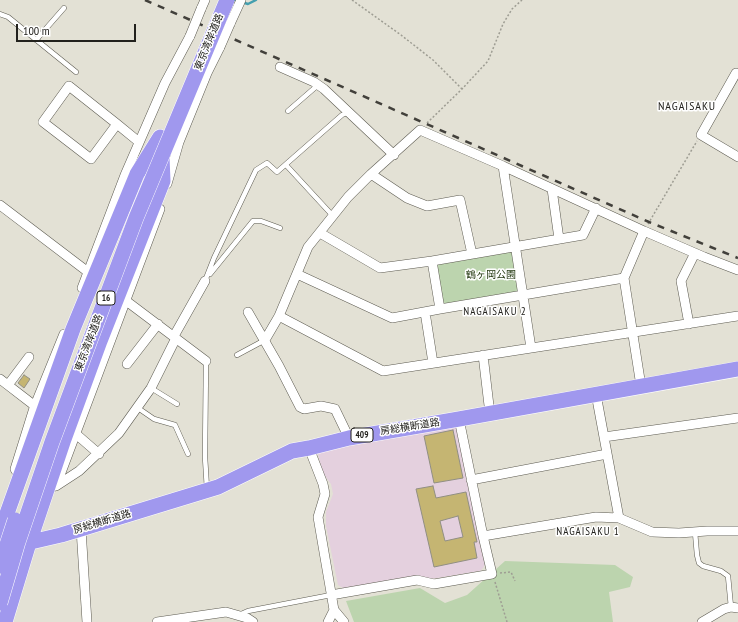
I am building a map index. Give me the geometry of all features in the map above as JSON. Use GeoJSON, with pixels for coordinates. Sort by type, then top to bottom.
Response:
{"type":"FeatureCollection","features":[{"type":"Feature","properties":{"kind":"highway","name":"東京湾岸道路"},"geometry":{"type":"LineString","coordinates":[[0,566],[42,440],[160,137],[217,0]]}},
{"type":"Feature","properties":{"kind":"highway","name":"東京湾岸道路"},"geometry":{"type":"LineString","coordinates":[[0,603],[18,542],[52,442],[136,218],[227,0]]}},
{"type":"Feature","properties":{"kind":"highway","name":"16"},"geometry":{"type":"LineString","coordinates":[[0,533],[73,329],[137,174],[160,137]]}},
{"type":"Feature","properties":{"kind":"highway","name":"16"},"geometry":{"type":"LineString","coordinates":[[5,622],[28,543],[52,487],[100,341],[163,181],[162,157]]}},
{"type":"Feature","properties":{"kind":"highway","name":"房総横断道路"},"geometry":{"type":"LineString","coordinates":[[0,549],[81,529],[218,488],[292,450],[309,448],[349,438],[738,369]]}},
{"type":"Feature","properties":{"kind":"street"},"geometry":{"type":"LineString","coordinates":[[20,477],[15,469],[35,406],[125,175],[165,83],[190,36],[205,0]]}},
{"type":"Feature","properties":{"kind":"street"},"geometry":{"type":"LineString","coordinates":[[52,487],[76,434],[160,210],[179,142],[207,73],[241,0]]}},
{"type":"Feature","properties":{"kind":"street"},"geometry":{"type":"LineString","coordinates":[[280,67],[324,89],[394,155]]}},
{"type":"Feature","properties":{"kind":"street"},"geometry":{"type":"LineString","coordinates":[[736,74],[700,135],[738,157]]}},
{"type":"Feature","properties":{"kind":"street"},"geometry":{"type":"LineString","coordinates":[[117,124],[91,159],[43,122],[69,86],[117,124],[139,142]]}},
{"type":"Feature","properties":{"kind":"street"},"geometry":{"type":"LineString","coordinates":[[265,340],[278,316],[308,247],[348,197],[420,130],[503,166],[644,231],[738,270]]}},
{"type":"Feature","properties":{"kind":"street"},"geometry":{"type":"LineString","coordinates":[[503,166],[531,348]]}},
{"type":"Feature","properties":{"kind":"street"},"geometry":{"type":"LineString","coordinates":[[371,174],[407,198],[427,206],[460,200],[472,254]]}},
{"type":"Feature","properties":{"kind":"street"},"geometry":{"type":"LineString","coordinates":[[552,189],[559,239]]}},
{"type":"Feature","properties":{"kind":"street"},"geometry":{"type":"LineString","coordinates":[[0,205],[88,272]]}},
{"type":"Feature","properties":{"kind":"street"},"geometry":{"type":"LineString","coordinates":[[320,233],[380,268],[583,235],[596,208]]}},
{"type":"Feature","properties":{"kind":"street"},"geometry":{"type":"LineString","coordinates":[[641,386],[624,278],[644,231]]}},
{"type":"Feature","properties":{"kind":"street"},"geometry":{"type":"LineString","coordinates":[[689,324],[681,281],[694,253]]}},
{"type":"Feature","properties":{"kind":"street"},"geometry":{"type":"LineString","coordinates":[[432,260],[440,309]]}},
{"type":"Feature","properties":{"kind":"street"},"geometry":{"type":"LineString","coordinates":[[297,274],[392,318],[624,278]]}},
{"type":"Feature","properties":{"kind":"street"},"geometry":{"type":"LineString","coordinates":[[52,487],[79,471],[99,454],[119,433],[138,408],[151,388],[175,337],[205,281]]}},
{"type":"Feature","properties":{"kind":"street"},"geometry":{"type":"LineString","coordinates":[[125,300],[206,360]]}},
{"type":"Feature","properties":{"kind":"street"},"geometry":{"type":"LineString","coordinates":[[248,312],[265,340],[300,407],[304,409],[321,406],[335,409],[349,438]]}},
{"type":"Feature","properties":{"kind":"street"},"geometry":{"type":"LineString","coordinates":[[425,312],[433,363]]}},
{"type":"Feature","properties":{"kind":"street"},"geometry":{"type":"LineString","coordinates":[[278,316],[383,371],[738,316]]}},
{"type":"Feature","properties":{"kind":"street"},"geometry":{"type":"LineString","coordinates":[[127,364],[158,324]]}},
{"type":"Feature","properties":{"kind":"street"},"geometry":{"type":"LineString","coordinates":[[483,355],[490,414]]}},
{"type":"Feature","properties":{"kind":"street"},"geometry":{"type":"LineString","coordinates":[[29,357],[3,383],[35,406]]}},
{"type":"Feature","properties":{"kind":"street"},"geometry":{"type":"LineString","coordinates":[[596,394],[619,518]]}},
{"type":"Feature","properties":{"kind":"street"},"geometry":{"type":"LineString","coordinates":[[604,436],[738,418]]}},
{"type":"Feature","properties":{"kind":"street"},"geometry":{"type":"LineString","coordinates":[[331,595],[417,580],[434,584],[492,574],[459,419]]}},
{"type":"Feature","properties":{"kind":"street"},"geometry":{"type":"LineString","coordinates":[[76,434],[99,454]]}},
{"type":"Feature","properties":{"kind":"street"},"geometry":{"type":"LineString","coordinates":[[309,448],[323,484],[325,494],[318,516],[334,610],[344,622]]}},
{"type":"Feature","properties":{"kind":"street"},"geometry":{"type":"LineString","coordinates":[[471,480],[607,454]]}},
{"type":"Feature","properties":{"kind":"street"},"geometry":{"type":"LineString","coordinates":[[483,536],[596,517],[619,518],[652,532],[679,534],[738,531]]}},
{"type":"Feature","properties":{"kind":"street"},"geometry":{"type":"LineString","coordinates":[[81,529],[87,622]]}},
{"type":"Feature","properties":{"kind":"street"},"geometry":{"type":"LineString","coordinates":[[702,622],[724,609],[734,608]]}},
{"type":"Feature","properties":{"kind":"street"},"geometry":{"type":"LineString","coordinates":[[328,622],[334,610]]}},
{"type":"Feature","properties":{"kind":"street"},"geometry":{"type":"LineString","coordinates":[[157,622],[226,612],[248,618],[253,622]]}},
{"type":"Feature","properties":{"kind":"lane"},"geometry":{"type":"LineString","coordinates":[[36,40],[64,8]]}},
{"type":"Feature","properties":{"kind":"lane"},"geometry":{"type":"LineString","coordinates":[[0,14],[8,18],[76,72]]}},
{"type":"Feature","properties":{"kind":"lane"},"geometry":{"type":"LineString","coordinates":[[288,111],[318,85]]}},
{"type":"Feature","properties":{"kind":"lane"},"geometry":{"type":"LineString","coordinates":[[205,281],[214,258],[256,170],[267,163],[277,172],[342,115],[349,112]]}},
{"type":"Feature","properties":{"kind":"lane"},"geometry":{"type":"LineString","coordinates":[[286,165],[333,216]]}},
{"type":"Feature","properties":{"kind":"lane"},"geometry":{"type":"LineString","coordinates":[[205,281],[253,221],[261,221],[280,228]]}},
{"type":"Feature","properties":{"kind":"lane"},"geometry":{"type":"LineString","coordinates":[[237,355],[265,340]]}},
{"type":"Feature","properties":{"kind":"lane"},"geometry":{"type":"LineString","coordinates":[[206,360],[205,457],[207,491]]}},
{"type":"Feature","properties":{"kind":"lane"},"geometry":{"type":"LineString","coordinates":[[151,388],[177,404]]}},
{"type":"Feature","properties":{"kind":"lane"},"geometry":{"type":"LineString","coordinates":[[138,408],[154,419],[175,425],[188,454]]}},
{"type":"Feature","properties":{"kind":"lane"},"geometry":{"type":"LineString","coordinates":[[695,532],[699,563],[703,566],[721,571],[728,576],[734,608]]}},
{"type":"Feature","properties":{"kind":"lane"},"geometry":{"type":"LineString","coordinates":[[238,616],[248,611],[331,595]]}},
{"type":"Feature","properties":{"kind":"path"},"geometry":{"type":"LineString","coordinates":[[352,0],[401,34],[433,60],[462,89]]}},
{"type":"Feature","properties":{"kind":"path"},"geometry":{"type":"LineString","coordinates":[[435,116],[488,62],[502,24],[512,9],[522,0]]}},
{"type":"Feature","properties":{"kind":"path"},"geometry":{"type":"LineString","coordinates":[[649,222],[700,135]]}},
{"type":"Feature","properties":{"kind":"path"},"geometry":{"type":"LineString","coordinates":[[507,622],[492,574],[511,572],[515,581]]}},
{"type":"Feature","properties":{"kind":"shaded area"},"geometry":{"type":"Polygon","coordinates":[[[456,427],[458,428],[485,564],[483,568],[480,571],[431,579],[418,576],[351,588],[343,588],[338,585],[326,526],[326,512],[333,494],[331,484],[322,472],[318,454],[319,450],[456,427]]]}},
{"type":"Feature","properties":{"kind":"green space","name":"鶴ヶ岡公園"},"geometry":{"type":"Polygon","coordinates":[[[516,247],[523,295],[440,309],[432,261],[516,247]]]}},
{"type":"Feature","properties":{"kind":"green space"},"geometry":{"type":"Polygon","coordinates":[[[505,561],[615,565],[633,577],[630,587],[609,592],[613,622],[354,622],[346,601],[420,588],[445,603],[467,595],[505,561]]]}},
{"type":"Feature","properties":{"kind":"building"},"geometry":{"type":"Polygon","coordinates":[[[24,375],[30,379],[24,388],[18,383],[24,375]]]}},
{"type":"Feature","properties":{"kind":"building"},"geometry":{"type":"Polygon","coordinates":[[[453,430],[463,478],[434,483],[424,436],[453,430]]]}},
{"type":"Feature","properties":{"kind":"building"},"geometry":{"type":"Polygon","coordinates":[[[433,486],[436,498],[466,492],[477,542],[474,542],[477,558],[434,567],[416,489],[433,486]],[[458,516],[440,521],[445,541],[463,537],[458,516]]]}},
{"type":"Feature","properties":{"kind":"waterway"},"geometry":{"type":"LineString","coordinates":[[235,0],[248,4],[256,0]]}},
{"type":"Feature","properties":{"kind":"railway"},"geometry":{"type":"LineString","coordinates":[[145,0],[649,222],[738,258]]}},
{"type":"Feature","properties":{"kind":"district","name":"NAGAISAKU"},"geometry":{"type":"Point","coordinates":[687,107]}},
{"type":"Feature","properties":{"kind":"district","name":"NAGAISAKU 2"},"geometry":{"type":"Point","coordinates":[495,312]}},
{"type":"Feature","properties":{"kind":"district","name":"NAGAISAKU 1"},"geometry":{"type":"Point","coordinates":[588,532]}}]}
